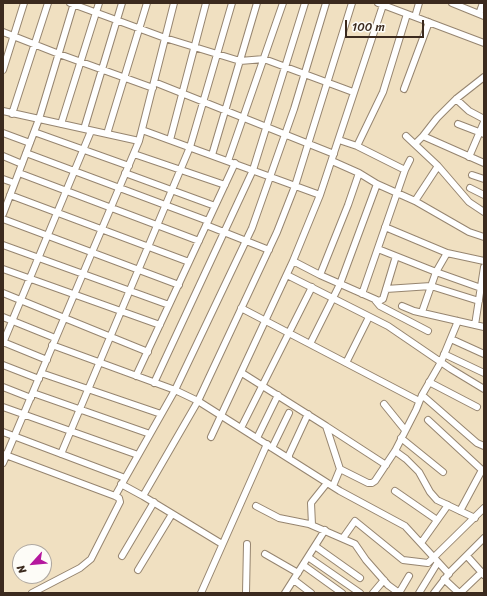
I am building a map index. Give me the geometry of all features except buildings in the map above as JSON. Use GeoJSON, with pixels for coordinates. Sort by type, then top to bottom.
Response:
{"type":"FeatureCollection","features":[{"type":"Feature","properties":{"kind":"street"},"geometry":{"type":"LineString","coordinates":[[3,70],[24,3]]}},
{"type":"Feature","properties":{"kind":"street"},"geometry":{"type":"LineString","coordinates":[[12,114],[48,3]]}},
{"type":"Feature","properties":{"kind":"street"},"geometry":{"type":"LineString","coordinates":[[61,124],[99,3]]}},
{"type":"Feature","properties":{"kind":"street"},"geometry":{"type":"LineString","coordinates":[[84,129],[122,3]]}},
{"type":"Feature","properties":{"kind":"street"},"geometry":{"type":"LineString","coordinates":[[107,134],[147,3]]}},
{"type":"Feature","properties":{"kind":"street"},"geometry":{"type":"LineString","coordinates":[[3,463],[5,455],[15,437],[52,345],[139,141],[174,3]]}},
{"type":"Feature","properties":{"kind":"street"},"geometry":{"type":"LineString","coordinates":[[170,140],[206,3]]}},
{"type":"Feature","properties":{"kind":"street"},"geometry":{"type":"LineString","coordinates":[[61,454],[190,147],[232,3]]}},
{"type":"Feature","properties":{"kind":"street"},"geometry":{"type":"LineString","coordinates":[[212,155],[258,3]]}},
{"type":"Feature","properties":{"kind":"street"},"geometry":{"type":"LineString","coordinates":[[228,161],[283,3]]}},
{"type":"Feature","properties":{"kind":"street"},"geometry":{"type":"LineString","coordinates":[[154,383],[253,170],[305,3]]}},
{"type":"Feature","properties":{"kind":"street"},"geometry":{"type":"LineString","coordinates":[[115,496],[175,390],[252,228],[285,135],[326,3]]}},
{"type":"Feature","properties":{"kind":"street"},"geometry":{"type":"LineString","coordinates":[[143,496],[198,401],[277,232],[295,186],[352,3]]}},
{"type":"Feature","properties":{"kind":"street"},"geometry":{"type":"LineString","coordinates":[[397,10],[399,3]]}},
{"type":"Feature","properties":{"kind":"street"},"geometry":{"type":"LineString","coordinates":[[415,17],[419,3]]}},
{"type":"Feature","properties":{"kind":"street"},"geometry":{"type":"LineString","coordinates":[[452,3],[463,5],[482,15],[482,3]]}},
{"type":"Feature","properties":{"kind":"street"},"geometry":{"type":"LineString","coordinates":[[3,214],[5,202],[10,195],[39,119],[72,4],[165,38],[240,61],[264,59],[353,92]]}},
{"type":"Feature","properties":{"kind":"street"},"geometry":{"type":"LineString","coordinates":[[211,436],[222,416],[287,275],[320,195],[339,140],[380,4],[484,43]]}},
{"type":"Feature","properties":{"kind":"street"},"geometry":{"type":"LineString","coordinates":[[357,146],[383,92],[407,14]]}},
{"type":"Feature","properties":{"kind":"street"},"geometry":{"type":"LineString","coordinates":[[404,89],[429,22]]}},
{"type":"Feature","properties":{"kind":"street"},"geometry":{"type":"LineString","coordinates":[[3,32],[58,54],[125,77],[182,94],[334,154]]}},
{"type":"Feature","properties":{"kind":"street"},"geometry":{"type":"LineString","coordinates":[[415,144],[437,118],[456,99],[484,77]]}},
{"type":"Feature","properties":{"kind":"street"},"geometry":{"type":"LineString","coordinates":[[456,99],[469,111],[484,121],[482,133],[469,157]]}},
{"type":"Feature","properties":{"kind":"street"},"geometry":{"type":"LineString","coordinates":[[3,111],[139,141]]}},
{"type":"Feature","properties":{"kind":"street"},"geometry":{"type":"LineString","coordinates":[[458,124],[482,133]]}},
{"type":"Feature","properties":{"kind":"street"},"geometry":{"type":"LineString","coordinates":[[142,130],[320,195]]}},
{"type":"Feature","properties":{"kind":"street"},"geometry":{"type":"LineString","coordinates":[[46,360],[3,342],[91,131]]}},
{"type":"Feature","properties":{"kind":"street"},"geometry":{"type":"LineString","coordinates":[[34,132],[128,166]]}},
{"type":"Feature","properties":{"kind":"street"},"geometry":{"type":"LineString","coordinates":[[3,133],[30,143]]}},
{"type":"Feature","properties":{"kind":"street"},"geometry":{"type":"LineString","coordinates":[[406,136],[438,166],[469,202],[484,212]]}},
{"type":"Feature","properties":{"kind":"street"},"geometry":{"type":"LineString","coordinates":[[423,136],[484,163]]}},
{"type":"Feature","properties":{"kind":"street"},"geometry":{"type":"LineString","coordinates":[[339,140],[357,146],[405,170]]}},
{"type":"Feature","properties":{"kind":"street"},"geometry":{"type":"LineString","coordinates":[[26,153],[166,205],[224,232],[269,250]]}},
{"type":"Feature","properties":{"kind":"street"},"geometry":{"type":"LineString","coordinates":[[134,154],[224,185]]}},
{"type":"Feature","properties":{"kind":"street"},"geometry":{"type":"LineString","coordinates":[[3,156],[22,164]]}},
{"type":"Feature","properties":{"kind":"street"},"geometry":{"type":"LineString","coordinates":[[362,294],[405,170],[410,160]]}},
{"type":"Feature","properties":{"kind":"street"},"geometry":{"type":"LineString","coordinates":[[332,161],[415,201],[469,232],[484,237]]}},
{"type":"Feature","properties":{"kind":"street"},"geometry":{"type":"LineString","coordinates":[[136,376],[235,163]]}},
{"type":"Feature","properties":{"kind":"street"},"geometry":{"type":"LineString","coordinates":[[415,201],[438,166]]}},
{"type":"Feature","properties":{"kind":"street"},"geometry":{"type":"LineString","coordinates":[[18,173],[199,241]]}},
{"type":"Feature","properties":{"kind":"street"},"geometry":{"type":"LineString","coordinates":[[125,173],[215,206]]}},
{"type":"Feature","properties":{"kind":"street"},"geometry":{"type":"LineString","coordinates":[[320,275],[359,173]]}},
{"type":"Feature","properties":{"kind":"street"},"geometry":{"type":"LineString","coordinates":[[472,175],[484,180]]}},
{"type":"Feature","properties":{"kind":"street"},"geometry":{"type":"LineString","coordinates":[[3,179],[14,184]]}},
{"type":"Feature","properties":{"kind":"street"},"geometry":{"type":"LineString","coordinates":[[310,344],[340,284],[377,184]]}},
{"type":"Feature","properties":{"kind":"street"},"geometry":{"type":"LineString","coordinates":[[470,188],[484,195]]}},
{"type":"Feature","properties":{"kind":"street"},"geometry":{"type":"LineString","coordinates":[[10,195],[189,262]]}},
{"type":"Feature","properties":{"kind":"street"},"geometry":{"type":"LineString","coordinates":[[3,219],[179,285]]}},
{"type":"Feature","properties":{"kind":"street"},"geometry":{"type":"LineString","coordinates":[[385,227],[447,253],[484,261]]}},
{"type":"Feature","properties":{"kind":"street"},"geometry":{"type":"LineString","coordinates":[[3,245],[169,305]]}},
{"type":"Feature","properties":{"kind":"street"},"geometry":{"type":"LineString","coordinates":[[378,249],[482,292]]}},
{"type":"Feature","properties":{"kind":"street"},"geometry":{"type":"LineString","coordinates":[[422,312],[436,272],[447,253]]}},
{"type":"Feature","properties":{"kind":"street"},"geometry":{"type":"LineString","coordinates":[[293,261],[320,275],[379,301],[383,298],[396,256]]}},
{"type":"Feature","properties":{"kind":"street"},"geometry":{"type":"LineString","coordinates":[[475,325],[482,292],[484,267]]}},
{"type":"Feature","properties":{"kind":"street"},"geometry":{"type":"LineString","coordinates":[[3,269],[160,325]]}},
{"type":"Feature","properties":{"kind":"street"},"geometry":{"type":"LineString","coordinates":[[287,275],[388,326],[484,389]]}},
{"type":"Feature","properties":{"kind":"street"},"geometry":{"type":"LineString","coordinates":[[386,289],[431,286],[479,301]]}},
{"type":"Feature","properties":{"kind":"street"},"geometry":{"type":"LineString","coordinates":[[241,428],[312,287]]}},
{"type":"Feature","properties":{"kind":"street"},"geometry":{"type":"LineString","coordinates":[[3,293],[148,352]]}},
{"type":"Feature","properties":{"kind":"street"},"geometry":{"type":"LineString","coordinates":[[374,299],[380,306],[428,331]]}},
{"type":"Feature","properties":{"kind":"street"},"geometry":{"type":"LineString","coordinates":[[402,306],[484,327]]}},
{"type":"Feature","properties":{"kind":"street"},"geometry":{"type":"LineString","coordinates":[[241,308],[419,402]]}},
{"type":"Feature","properties":{"kind":"street"},"geometry":{"type":"LineString","coordinates":[[3,317],[55,338]]}},
{"type":"Feature","properties":{"kind":"street"},"geometry":{"type":"LineString","coordinates":[[346,363],[369,317]]}},
{"type":"Feature","properties":{"kind":"street"},"geometry":{"type":"LineString","coordinates":[[340,468],[372,484],[395,451],[422,395],[441,362],[458,321]]}},
{"type":"Feature","properties":{"kind":"street"},"geometry":{"type":"LineString","coordinates":[[450,339],[484,354]]}},
{"type":"Feature","properties":{"kind":"street"},"geometry":{"type":"LineString","coordinates":[[52,345],[175,390],[198,401],[353,499],[405,526],[449,574]]}},
{"type":"Feature","properties":{"kind":"street"},"geometry":{"type":"LineString","coordinates":[[444,354],[484,373]]}},
{"type":"Feature","properties":{"kind":"street"},"geometry":{"type":"LineString","coordinates":[[3,365],[89,389],[161,414]]}},
{"type":"Feature","properties":{"kind":"street"},"geometry":{"type":"LineString","coordinates":[[242,372],[386,465]]}},
{"type":"Feature","properties":{"kind":"street"},"geometry":{"type":"LineString","coordinates":[[429,382],[477,406]]}},
{"type":"Feature","properties":{"kind":"street"},"geometry":{"type":"LineString","coordinates":[[3,387],[80,410],[150,434]]}},
{"type":"Feature","properties":{"kind":"street"},"geometry":{"type":"LineString","coordinates":[[257,438],[278,395]]}},
{"type":"Feature","properties":{"kind":"street"},"geometry":{"type":"LineString","coordinates":[[422,395],[477,443],[484,446]]}},
{"type":"Feature","properties":{"kind":"street"},"geometry":{"type":"LineString","coordinates":[[384,404],[405,430]]}},
{"type":"Feature","properties":{"kind":"street"},"geometry":{"type":"LineString","coordinates":[[3,407],[138,455]]}},
{"type":"Feature","properties":{"kind":"street"},"geometry":{"type":"LineString","coordinates":[[201,593],[222,544],[269,446],[289,413]]}},
{"type":"Feature","properties":{"kind":"street"},"geometry":{"type":"LineString","coordinates":[[288,458],[308,414]]}},
{"type":"Feature","properties":{"kind":"street"},"geometry":{"type":"LineString","coordinates":[[428,420],[482,470],[460,511]]}},
{"type":"Feature","properties":{"kind":"street"},"geometry":{"type":"LineString","coordinates":[[326,426],[340,468],[333,486]]}},
{"type":"Feature","properties":{"kind":"street"},"geometry":{"type":"LineString","coordinates":[[3,432],[125,478]]}},
{"type":"Feature","properties":{"kind":"street"},"geometry":{"type":"LineString","coordinates":[[401,438],[443,472]]}},
{"type":"Feature","properties":{"kind":"street"},"geometry":{"type":"LineString","coordinates":[[395,451],[406,459],[419,472],[430,492],[437,500],[474,518]]}},
{"type":"Feature","properties":{"kind":"street"},"geometry":{"type":"LineString","coordinates":[[5,455],[115,496],[119,498],[120,502],[91,560],[80,568],[32,593]]}},
{"type":"Feature","properties":{"kind":"street"},"geometry":{"type":"LineString","coordinates":[[312,525],[311,503],[327,483]]}},
{"type":"Feature","properties":{"kind":"street"},"geometry":{"type":"LineString","coordinates":[[121,484],[154,502],[222,544]]}},
{"type":"Feature","properties":{"kind":"street"},"geometry":{"type":"LineString","coordinates":[[395,491],[437,520]]}},
{"type":"Feature","properties":{"kind":"street"},"geometry":{"type":"LineString","coordinates":[[122,556],[154,502]]}},
{"type":"Feature","properties":{"kind":"street"},"geometry":{"type":"LineString","coordinates":[[421,543],[448,505]]}},
{"type":"Feature","properties":{"kind":"street"},"geometry":{"type":"LineString","coordinates":[[256,506],[279,518],[312,525],[355,544],[366,560],[384,580],[399,593],[409,576]]}},
{"type":"Feature","properties":{"kind":"street"},"geometry":{"type":"LineString","coordinates":[[342,538],[355,521],[403,560],[428,562],[484,508]]}},
{"type":"Feature","properties":{"kind":"street"},"geometry":{"type":"LineString","coordinates":[[138,570],[172,514]]}},
{"type":"Feature","properties":{"kind":"street"},"geometry":{"type":"LineString","coordinates":[[285,593],[325,530]]}},
{"type":"Feature","properties":{"kind":"street"},"geometry":{"type":"LineString","coordinates":[[434,593],[449,574],[484,538]]}},
{"type":"Feature","properties":{"kind":"street"},"geometry":{"type":"LineString","coordinates":[[246,593],[247,544]]}},
{"type":"Feature","properties":{"kind":"street"},"geometry":{"type":"LineString","coordinates":[[315,546],[360,578]]}},
{"type":"Feature","properties":{"kind":"street"},"geometry":{"type":"LineString","coordinates":[[266,554],[298,573]]}},
{"type":"Feature","properties":{"kind":"street"},"geometry":{"type":"LineString","coordinates":[[444,580],[459,593],[483,573],[467,556]]}},
{"type":"Feature","properties":{"kind":"street"},"geometry":{"type":"LineString","coordinates":[[308,557],[360,593]]}},
{"type":"Feature","properties":{"kind":"street"},"geometry":{"type":"LineString","coordinates":[[419,593],[438,562]]}},
{"type":"Feature","properties":{"kind":"street"},"geometry":{"type":"LineString","coordinates":[[303,565],[342,593]]}},
{"type":"Feature","properties":{"kind":"street"},"geometry":{"type":"LineString","coordinates":[[294,580],[304,591],[311,593]]}},
{"type":"Feature","properties":{"kind":"street"},"geometry":{"type":"LineString","coordinates":[[373,593],[384,580]]}}]}
